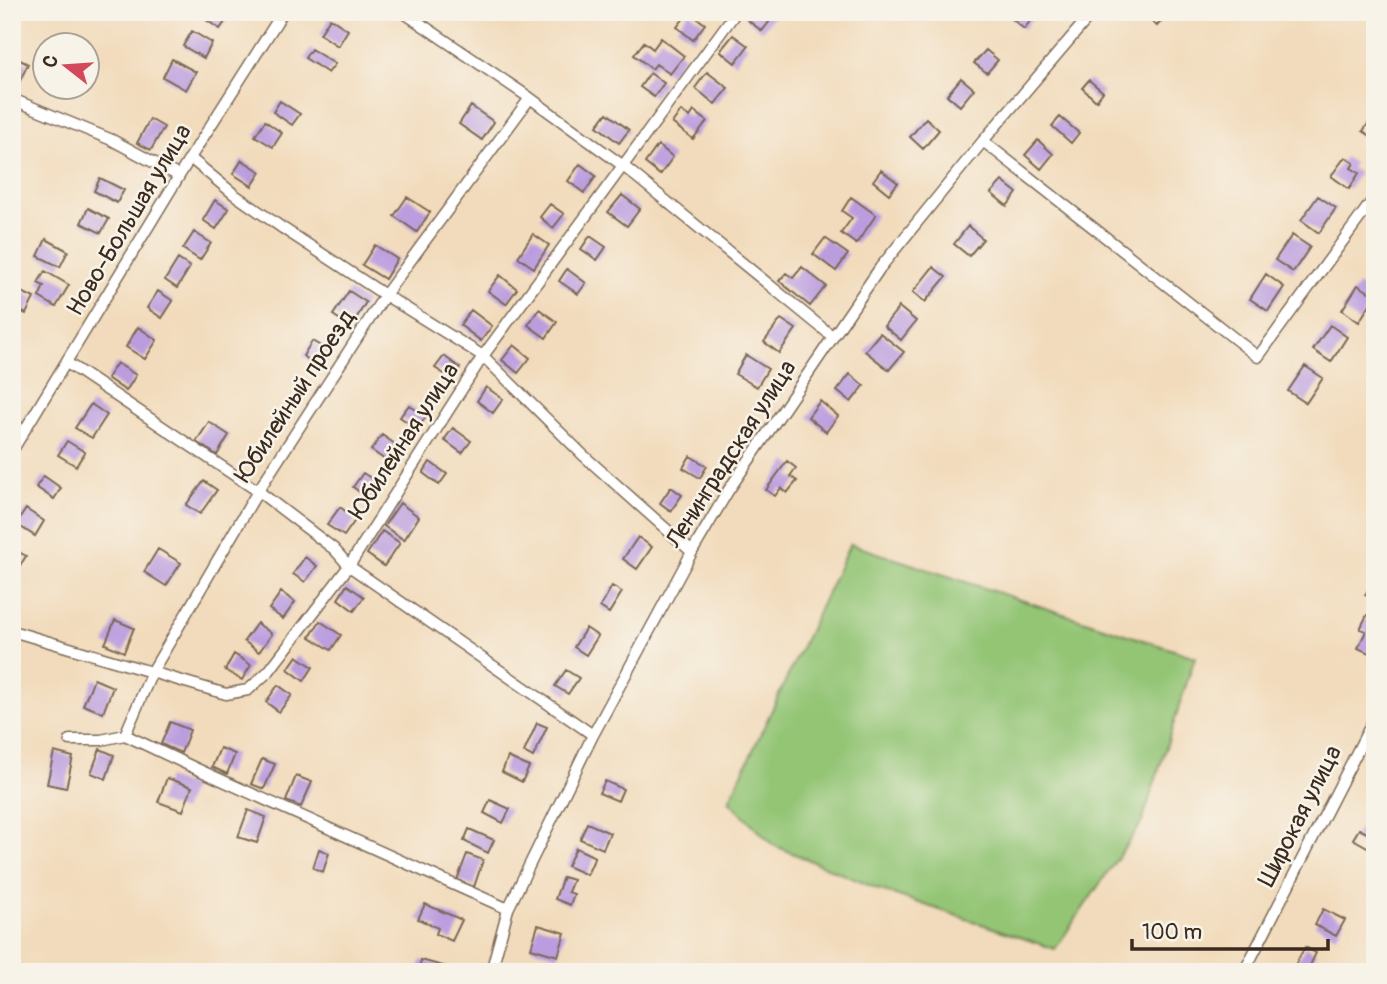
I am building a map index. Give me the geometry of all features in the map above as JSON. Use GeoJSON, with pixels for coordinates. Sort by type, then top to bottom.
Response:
{"type":"FeatureCollection","features":[{"type":"Feature","properties":{"kind":"street","name":"Ново-Большая улица"},"geometry":{"type":"LineString","coordinates":[[12,451],[190,158],[283,12]]}},
{"type":"Feature","properties":{"kind":"street"},"geometry":{"type":"LineString","coordinates":[[404,12],[622,165],[832,336]]}},
{"type":"Feature","properties":{"kind":"street","name":"Юбилейная улица"},"geometry":{"type":"LineString","coordinates":[[12,631],[226,694],[248,690],[268,671],[349,566],[483,356],[736,12]]}},
{"type":"Feature","properties":{"kind":"street","name":"Ленинградская улица"},"geometry":{"type":"LineString","coordinates":[[491,972],[508,909],[593,735],[728,491],[880,268],[1093,12]]}},
{"type":"Feature","properties":{"kind":"street","name":"Юбилейный проезд"},"geometry":{"type":"LineString","coordinates":[[125,735],[152,672],[258,491],[385,295],[530,98]]}},
{"type":"Feature","properties":{"kind":"street"},"geometry":{"type":"LineString","coordinates":[[12,99],[112,140],[179,176]]}},
{"type":"Feature","properties":{"kind":"street"},"geometry":{"type":"LineString","coordinates":[[983,141],[1258,357],[1375,197]]}},
{"type":"Feature","properties":{"kind":"street"},"geometry":{"type":"LineString","coordinates":[[190,158],[235,195],[385,295],[483,356],[583,455],[692,552]]}},
{"type":"Feature","properties":{"kind":"street"},"geometry":{"type":"LineString","coordinates":[[67,363],[258,491],[334,549],[349,566],[593,735]]}},
{"type":"Feature","properties":{"kind":"street","name":"Широкая улица"},"geometry":{"type":"LineString","coordinates":[[1244,972],[1375,717]]}},
{"type":"Feature","properties":{"kind":"street"},"geometry":{"type":"LineString","coordinates":[[71,740],[101,740],[125,735],[508,909]]}},
{"type":"Feature","properties":{"kind":"green space"},"geometry":{"type":"Polygon","coordinates":[[[850,544],[1195,657],[1142,822],[1055,949],[878,889],[773,845],[729,801],[850,544]]]}},
{"type":"Feature","properties":{"kind":"building"},"geometry":{"type":"Polygon","coordinates":[[[200,12],[223,12],[229,16],[220,29],[199,15],[200,12]]]}},
{"type":"Feature","properties":{"kind":"building"},"geometry":{"type":"Polygon","coordinates":[[[689,12],[705,24],[693,40],[677,27],[689,12]]]}},
{"type":"Feature","properties":{"kind":"building"},"geometry":{"type":"Polygon","coordinates":[[[749,12],[777,12],[762,31],[745,18],[749,12]]]}},
{"type":"Feature","properties":{"kind":"building"},"geometry":{"type":"Polygon","coordinates":[[[1016,12],[1030,12],[1034,16],[1024,29],[1011,18],[1016,12]]]}},
{"type":"Feature","properties":{"kind":"building"},"geometry":{"type":"Polygon","coordinates":[[[1146,12],[1169,12],[1157,26],[1144,15],[1146,12]]]}},
{"type":"Feature","properties":{"kind":"building"},"geometry":{"type":"Polygon","coordinates":[[[330,18],[348,30],[338,46],[320,34],[330,18]]]}},
{"type":"Feature","properties":{"kind":"building"},"geometry":{"type":"Polygon","coordinates":[[[192,31],[212,43],[204,58],[183,46],[192,31]]]}},
{"type":"Feature","properties":{"kind":"building"},"geometry":{"type":"Polygon","coordinates":[[[733,35],[748,46],[735,63],[720,51],[733,35]]]}},
{"type":"Feature","properties":{"kind":"building"},"geometry":{"type":"Polygon","coordinates":[[[661,38],[684,56],[670,74],[656,64],[652,69],[634,55],[644,42],[653,49],[661,38]]]}},
{"type":"Feature","properties":{"kind":"building"},"geometry":{"type":"Polygon","coordinates":[[[311,49],[335,64],[328,73],[305,58],[311,49]]]}},
{"type":"Feature","properties":{"kind":"building"},"geometry":{"type":"Polygon","coordinates":[[[986,50],[998,60],[987,73],[974,63],[986,50]]]}},
{"type":"Feature","properties":{"kind":"building"},"geometry":{"type":"Polygon","coordinates":[[[12,56],[28,64],[18,85],[12,82],[12,56]]]}},
{"type":"Feature","properties":{"kind":"building"},"geometry":{"type":"Polygon","coordinates":[[[172,59],[196,72],[186,90],[163,77],[172,59]]]}},
{"type":"Feature","properties":{"kind":"building"},"geometry":{"type":"Polygon","coordinates":[[[707,72],[728,88],[715,104],[695,88],[707,72]]]}},
{"type":"Feature","properties":{"kind":"building"},"geometry":{"type":"Polygon","coordinates":[[[650,73],[664,83],[654,97],[640,87],[650,73]]]}},
{"type":"Feature","properties":{"kind":"building"},"geometry":{"type":"Polygon","coordinates":[[[961,78],[974,89],[960,106],[947,95],[961,78]]]}},
{"type":"Feature","properties":{"kind":"building"},"geometry":{"type":"Polygon","coordinates":[[[1089,80],[1103,92],[1096,101],[1082,88],[1089,80]]]}},
{"type":"Feature","properties":{"kind":"building"},"geometry":{"type":"Polygon","coordinates":[[[280,101],[300,114],[292,125],[273,112],[280,101]]]}},
{"type":"Feature","properties":{"kind":"building"},"geometry":{"type":"Polygon","coordinates":[[[471,106],[494,122],[482,140],[459,124],[471,106]]]}},
{"type":"Feature","properties":{"kind":"building"},"geometry":{"type":"Polygon","coordinates":[[[681,111],[690,117],[694,111],[707,121],[693,139],[672,123],[681,111]]]}},
{"type":"Feature","properties":{"kind":"building"},"geometry":{"type":"Polygon","coordinates":[[[607,113],[629,130],[619,143],[597,126],[607,113]]]}},
{"type":"Feature","properties":{"kind":"building"},"geometry":{"type":"Polygon","coordinates":[[[1375,114],[1375,139],[1363,131],[1375,114]]]}},
{"type":"Feature","properties":{"kind":"building"},"geometry":{"type":"Polygon","coordinates":[[[1060,117],[1079,133],[1071,143],[1052,126],[1060,117]]]}},
{"type":"Feature","properties":{"kind":"building"},"geometry":{"type":"Polygon","coordinates":[[[926,118],[939,130],[923,149],[910,137],[926,118]]]}},
{"type":"Feature","properties":{"kind":"building"},"geometry":{"type":"Polygon","coordinates":[[[150,119],[164,127],[151,150],[137,143],[150,119]]]}},
{"type":"Feature","properties":{"kind":"building"},"geometry":{"type":"Polygon","coordinates":[[[265,121],[282,133],[273,147],[255,136],[265,121]]]}},
{"type":"Feature","properties":{"kind":"building"},"geometry":{"type":"Polygon","coordinates":[[[1038,140],[1053,154],[1041,169],[1025,155],[1038,140]]]}},
{"type":"Feature","properties":{"kind":"building"},"geometry":{"type":"Polygon","coordinates":[[[658,145],[673,157],[660,175],[645,163],[658,145]]]}},
{"type":"Feature","properties":{"kind":"building"},"geometry":{"type":"Polygon","coordinates":[[[1345,157],[1354,163],[1351,168],[1359,173],[1349,189],[1331,176],[1345,157]]]}},
{"type":"Feature","properties":{"kind":"building"},"geometry":{"type":"Polygon","coordinates":[[[242,160],[261,172],[252,186],[233,174],[242,160]]]}},
{"type":"Feature","properties":{"kind":"building"},"geometry":{"type":"Polygon","coordinates":[[[580,164],[596,176],[584,193],[568,181],[580,164]]]}},
{"type":"Feature","properties":{"kind":"building"},"geometry":{"type":"Polygon","coordinates":[[[881,170],[898,183],[889,194],[873,181],[881,170]]]}},
{"type":"Feature","properties":{"kind":"building"},"geometry":{"type":"Polygon","coordinates":[[[100,178],[124,190],[117,203],[94,191],[100,178]]]}},
{"type":"Feature","properties":{"kind":"building"},"geometry":{"type":"Polygon","coordinates":[[[1002,181],[1017,193],[1007,206],[991,193],[1002,181]]]}},
{"type":"Feature","properties":{"kind":"building"},"geometry":{"type":"Polygon","coordinates":[[[622,195],[640,209],[627,226],[608,212],[622,195]]]}},
{"type":"Feature","properties":{"kind":"building"},"geometry":{"type":"Polygon","coordinates":[[[1318,196],[1336,208],[1319,233],[1301,220],[1318,196]]]}},
{"type":"Feature","properties":{"kind":"building"},"geometry":{"type":"Polygon","coordinates":[[[407,197],[430,212],[417,232],[394,216],[407,197]]]}},
{"type":"Feature","properties":{"kind":"building"},"geometry":{"type":"Polygon","coordinates":[[[851,197],[876,215],[856,244],[841,233],[852,218],[842,211],[851,197]]]}},
{"type":"Feature","properties":{"kind":"building"},"geometry":{"type":"Polygon","coordinates":[[[215,200],[229,209],[216,229],[203,220],[215,200]]]}},
{"type":"Feature","properties":{"kind":"building"},"geometry":{"type":"Polygon","coordinates":[[[550,204],[564,214],[553,228],[540,217],[550,204]]]}},
{"type":"Feature","properties":{"kind":"building"},"geometry":{"type":"Polygon","coordinates":[[[88,208],[109,219],[101,233],[81,223],[88,208]]]}},
{"type":"Feature","properties":{"kind":"building"},"geometry":{"type":"Polygon","coordinates":[[[968,226],[983,239],[969,256],[954,244],[968,226]]]}},
{"type":"Feature","properties":{"kind":"building"},"geometry":{"type":"Polygon","coordinates":[[[194,232],[211,243],[200,260],[183,249],[194,232]]]}},
{"type":"Feature","properties":{"kind":"building"},"geometry":{"type":"Polygon","coordinates":[[[533,234],[549,245],[534,268],[518,257],[533,234]]]}},
{"type":"Feature","properties":{"kind":"building"},"geometry":{"type":"Polygon","coordinates":[[[1292,235],[1310,247],[1293,272],[1275,260],[1292,235]]]}},
{"type":"Feature","properties":{"kind":"building"},"geometry":{"type":"Polygon","coordinates":[[[590,236],[606,247],[597,260],[581,249],[590,236]]]}},
{"type":"Feature","properties":{"kind":"building"},"geometry":{"type":"Polygon","coordinates":[[[825,238],[848,254],[836,271],[813,254],[825,238]]]}},
{"type":"Feature","properties":{"kind":"building"},"geometry":{"type":"Polygon","coordinates":[[[46,239],[68,251],[60,267],[38,256],[46,239]]]}},
{"type":"Feature","properties":{"kind":"building"},"geometry":{"type":"Polygon","coordinates":[[[375,245],[397,259],[385,279],[362,265],[375,245]]]}},
{"type":"Feature","properties":{"kind":"building"},"geometry":{"type":"Polygon","coordinates":[[[178,259],[190,267],[177,288],[165,280],[178,259]]]}},
{"type":"Feature","properties":{"kind":"building"},"geometry":{"type":"Polygon","coordinates":[[[802,267],[826,286],[810,306],[779,281],[786,273],[793,278],[802,267]]]}},
{"type":"Feature","properties":{"kind":"building"},"geometry":{"type":"Polygon","coordinates":[[[933,267],[946,277],[925,302],[913,292],[933,267]]]}},
{"type":"Feature","properties":{"kind":"building"},"geometry":{"type":"Polygon","coordinates":[[[567,269],[586,283],[578,294],[559,281],[567,269]]]}},
{"type":"Feature","properties":{"kind":"building"},"geometry":{"type":"Polygon","coordinates":[[[45,271],[69,285],[56,307],[39,297],[44,286],[38,283],[45,271]]]}},
{"type":"Feature","properties":{"kind":"building"},"geometry":{"type":"Polygon","coordinates":[[[1266,274],[1284,287],[1268,311],[1250,299],[1266,274]]]}},
{"type":"Feature","properties":{"kind":"building"},"geometry":{"type":"Polygon","coordinates":[[[500,275],[517,289],[506,304],[488,291],[500,275]]]}},
{"type":"Feature","properties":{"kind":"building"},"geometry":{"type":"Polygon","coordinates":[[[1358,285],[1375,296],[1359,322],[1342,310],[1358,285]]]}},
{"type":"Feature","properties":{"kind":"building"},"geometry":{"type":"Polygon","coordinates":[[[12,287],[34,298],[26,314],[16,309],[12,317],[12,287]]]}},
{"type":"Feature","properties":{"kind":"building"},"geometry":{"type":"Polygon","coordinates":[[[158,291],[173,301],[162,318],[147,308],[158,291]]]}},
{"type":"Feature","properties":{"kind":"building"},"geometry":{"type":"Polygon","coordinates":[[[349,291],[366,302],[351,327],[333,315],[349,291]]]}},
{"type":"Feature","properties":{"kind":"building"},"geometry":{"type":"Polygon","coordinates":[[[899,307],[916,321],[901,340],[884,326],[899,307]]]}},
{"type":"Feature","properties":{"kind":"building"},"geometry":{"type":"Polygon","coordinates":[[[539,309],[557,322],[546,338],[528,325],[539,309]]]}},
{"type":"Feature","properties":{"kind":"building"},"geometry":{"type":"Polygon","coordinates":[[[471,310],[492,326],[481,341],[460,325],[471,310]]]}},
{"type":"Feature","properties":{"kind":"building"},"geometry":{"type":"Polygon","coordinates":[[[781,319],[796,329],[779,353],[764,342],[781,319]]]}},
{"type":"Feature","properties":{"kind":"building"},"geometry":{"type":"Polygon","coordinates":[[[1330,325],[1347,337],[1331,362],[1313,350],[1330,325]]]}},
{"type":"Feature","properties":{"kind":"building"},"geometry":{"type":"Polygon","coordinates":[[[138,327],[157,340],[145,359],[126,347],[138,327]]]}},
{"type":"Feature","properties":{"kind":"building"},"geometry":{"type":"Polygon","coordinates":[[[880,333],[904,352],[889,370],[865,351],[880,333]]]}},
{"type":"Feature","properties":{"kind":"building"},"geometry":{"type":"Polygon","coordinates":[[[312,341],[331,352],[321,368],[303,356],[312,341]]]}},
{"type":"Feature","properties":{"kind":"building"},"geometry":{"type":"Polygon","coordinates":[[[514,345],[530,358],[518,373],[502,360],[514,345]]]}},
{"type":"Feature","properties":{"kind":"building"},"geometry":{"type":"Polygon","coordinates":[[[746,355],[768,369],[757,387],[735,374],[746,355]]]}},
{"type":"Feature","properties":{"kind":"building"},"geometry":{"type":"Polygon","coordinates":[[[444,356],[460,368],[452,379],[435,368],[444,356]]]}},
{"type":"Feature","properties":{"kind":"building"},"geometry":{"type":"Polygon","coordinates":[[[117,363],[136,375],[126,391],[107,378],[117,363]]]}},
{"type":"Feature","properties":{"kind":"building"},"geometry":{"type":"Polygon","coordinates":[[[1305,366],[1323,378],[1306,403],[1288,391],[1305,366]]]}},
{"type":"Feature","properties":{"kind":"building"},"geometry":{"type":"Polygon","coordinates":[[[850,374],[864,386],[851,402],[837,391],[850,374]]]}},
{"type":"Feature","properties":{"kind":"building"},"geometry":{"type":"Polygon","coordinates":[[[486,387],[503,399],[493,413],[477,401],[486,387]]]}},
{"type":"Feature","properties":{"kind":"building"},"geometry":{"type":"Polygon","coordinates":[[[820,401],[838,416],[826,432],[808,417],[820,401]]]}},
{"type":"Feature","properties":{"kind":"building"},"geometry":{"type":"Polygon","coordinates":[[[91,404],[107,415],[92,438],[75,428],[91,404]]]}},
{"type":"Feature","properties":{"kind":"building"},"geometry":{"type":"Polygon","coordinates":[[[409,405],[426,417],[417,429],[400,417],[409,405]]]}},
{"type":"Feature","properties":{"kind":"building"},"geometry":{"type":"Polygon","coordinates":[[[209,422],[229,435],[217,455],[196,442],[209,422]]]}},
{"type":"Feature","properties":{"kind":"building"},"geometry":{"type":"Polygon","coordinates":[[[453,428],[471,441],[462,453],[444,440],[453,428]]]}},
{"type":"Feature","properties":{"kind":"building"},"geometry":{"type":"Polygon","coordinates":[[[382,435],[402,449],[391,464],[371,450],[382,435]]]}},
{"type":"Feature","properties":{"kind":"building"},"geometry":{"type":"Polygon","coordinates":[[[67,441],[85,452],[76,466],[58,455],[67,441]]]}},
{"type":"Feature","properties":{"kind":"building"},"geometry":{"type":"Polygon","coordinates":[[[690,456],[707,466],[700,478],[683,468],[690,456]]]}},
{"type":"Feature","properties":{"kind":"building"},"geometry":{"type":"Polygon","coordinates":[[[787,461],[796,468],[790,476],[797,481],[787,493],[781,488],[775,496],[766,490],[787,461]]]}},
{"type":"Feature","properties":{"kind":"building"},"geometry":{"type":"Polygon","coordinates":[[[430,462],[447,474],[439,485],[423,473],[430,462]]]}},
{"type":"Feature","properties":{"kind":"building"},"geometry":{"type":"Polygon","coordinates":[[[363,473],[380,484],[369,499],[353,487],[363,473]]]}},
{"type":"Feature","properties":{"kind":"building"},"geometry":{"type":"Polygon","coordinates":[[[44,476],[61,488],[54,499],[36,487],[44,476]]]}},
{"type":"Feature","properties":{"kind":"building"},"geometry":{"type":"Polygon","coordinates":[[[204,481],[217,490],[200,514],[186,505],[204,481]]]}},
{"type":"Feature","properties":{"kind":"building"},"geometry":{"type":"Polygon","coordinates":[[[671,487],[682,495],[671,511],[660,503],[671,487]]]}},
{"type":"Feature","properties":{"kind":"building"},"geometry":{"type":"Polygon","coordinates":[[[400,503],[419,517],[404,540],[384,526],[400,503]]]}},
{"type":"Feature","properties":{"kind":"building"},"geometry":{"type":"Polygon","coordinates":[[[340,507],[356,519],[344,536],[327,525],[340,507]]]}},
{"type":"Feature","properties":{"kind":"building"},"geometry":{"type":"Polygon","coordinates":[[[26,509],[44,521],[35,536],[16,524],[26,509]]]}},
{"type":"Feature","properties":{"kind":"building"},"geometry":{"type":"Polygon","coordinates":[[[382,531],[400,543],[384,566],[367,554],[382,531]]]}},
{"type":"Feature","properties":{"kind":"building"},"geometry":{"type":"Polygon","coordinates":[[[638,537],[652,547],[637,569],[623,559],[638,537]]]}},
{"type":"Feature","properties":{"kind":"building"},"geometry":{"type":"Polygon","coordinates":[[[12,548],[26,556],[12,578],[12,548]]]}},
{"type":"Feature","properties":{"kind":"building"},"geometry":{"type":"Polygon","coordinates":[[[158,549],[181,563],[166,586],[144,572],[158,549]]]}},
{"type":"Feature","properties":{"kind":"building"},"geometry":{"type":"Polygon","coordinates":[[[305,557],[317,566],[305,582],[293,574],[305,557]]]}},
{"type":"Feature","properties":{"kind":"building"},"geometry":{"type":"Polygon","coordinates":[[[1372,583],[1375,584],[1375,600],[1365,595],[1372,583]]]}},
{"type":"Feature","properties":{"kind":"building"},"geometry":{"type":"Polygon","coordinates":[[[347,585],[364,597],[354,611],[338,599],[347,585]]]}},
{"type":"Feature","properties":{"kind":"building"},"geometry":{"type":"Polygon","coordinates":[[[612,586],[622,592],[609,613],[600,607],[612,586]]]}},
{"type":"Feature","properties":{"kind":"building"},"geometry":{"type":"Polygon","coordinates":[[[281,592],[295,602],[283,619],[269,609],[281,592]]]}},
{"type":"Feature","properties":{"kind":"building"},"geometry":{"type":"Polygon","coordinates":[[[1367,615],[1375,618],[1375,640],[1369,653],[1358,648],[1366,631],[1360,629],[1367,615]]]}},
{"type":"Feature","properties":{"kind":"building"},"geometry":{"type":"Polygon","coordinates":[[[115,620],[134,628],[124,652],[105,644],[115,620]]]}},
{"type":"Feature","properties":{"kind":"building"},"geometry":{"type":"Polygon","coordinates":[[[320,621],[341,635],[331,650],[310,637],[320,621]]]}},
{"type":"Feature","properties":{"kind":"building"},"geometry":{"type":"Polygon","coordinates":[[[257,623],[272,634],[259,652],[244,641],[257,623]]]}},
{"type":"Feature","properties":{"kind":"building"},"geometry":{"type":"Polygon","coordinates":[[[586,628],[598,636],[586,655],[574,647],[586,628]]]}},
{"type":"Feature","properties":{"kind":"building"},"geometry":{"type":"Polygon","coordinates":[[[234,654],[251,665],[242,680],[225,670],[234,654]]]}},
{"type":"Feature","properties":{"kind":"building"},"geometry":{"type":"Polygon","coordinates":[[[297,656],[313,667],[304,681],[288,669],[297,656]]]}},
{"type":"Feature","properties":{"kind":"building"},"geometry":{"type":"Polygon","coordinates":[[[566,670],[579,678],[568,694],[555,686],[566,670]]]}},
{"type":"Feature","properties":{"kind":"building"},"geometry":{"type":"Polygon","coordinates":[[[94,679],[113,687],[103,713],[83,705],[94,679]]]}},
{"type":"Feature","properties":{"kind":"building"},"geometry":{"type":"Polygon","coordinates":[[[278,685],[292,695],[279,712],[266,702],[278,685]]]}},
{"type":"Feature","properties":{"kind":"building"},"geometry":{"type":"Polygon","coordinates":[[[170,722],[190,730],[181,753],[161,744],[170,722]]]}},
{"type":"Feature","properties":{"kind":"building"},"geometry":{"type":"Polygon","coordinates":[[[537,723],[547,727],[533,757],[524,752],[537,723]]]}},
{"type":"Feature","properties":{"kind":"building"},"geometry":{"type":"Polygon","coordinates":[[[220,748],[235,754],[227,774],[212,767],[220,748]]]}},
{"type":"Feature","properties":{"kind":"building"},"geometry":{"type":"Polygon","coordinates":[[[100,749],[114,755],[106,779],[91,773],[100,749]]]}},
{"type":"Feature","properties":{"kind":"building"},"geometry":{"type":"Polygon","coordinates":[[[54,752],[73,757],[66,788],[47,784],[54,752]]]}},
{"type":"Feature","properties":{"kind":"building"},"geometry":{"type":"Polygon","coordinates":[[[508,757],[529,767],[522,782],[502,772],[508,757]]]}},
{"type":"Feature","properties":{"kind":"building"},"geometry":{"type":"Polygon","coordinates":[[[262,759],[275,764],[264,789],[251,784],[262,759]]]}},
{"type":"Feature","properties":{"kind":"building"},"geometry":{"type":"Polygon","coordinates":[[[296,776],[312,782],[301,807],[286,801],[296,776]]]}},
{"type":"Feature","properties":{"kind":"building"},"geometry":{"type":"Polygon","coordinates":[[[167,778],[192,787],[183,811],[158,802],[167,778]]]}},
{"type":"Feature","properties":{"kind":"building"},"geometry":{"type":"Polygon","coordinates":[[[605,781],[623,789],[618,801],[599,793],[605,781]]]}},
{"type":"Feature","properties":{"kind":"building"},"geometry":{"type":"Polygon","coordinates":[[[490,800],[510,809],[503,823],[484,813],[490,800]]]}},
{"type":"Feature","properties":{"kind":"building"},"geometry":{"type":"Polygon","coordinates":[[[248,810],[266,817],[257,843],[238,837],[248,810]]]}},
{"type":"Feature","properties":{"kind":"building"},"geometry":{"type":"Polygon","coordinates":[[[587,823],[610,833],[603,849],[580,839],[587,823]]]}},
{"type":"Feature","properties":{"kind":"building"},"geometry":{"type":"Polygon","coordinates":[[[469,829],[494,840],[488,853],[464,841],[469,829]]]}},
{"type":"Feature","properties":{"kind":"building"},"geometry":{"type":"Polygon","coordinates":[[[1359,829],[1375,837],[1371,849],[1353,839],[1359,829]]]}},
{"type":"Feature","properties":{"kind":"building"},"geometry":{"type":"Polygon","coordinates":[[[576,848],[595,857],[587,875],[567,866],[576,848]]]}},
{"type":"Feature","properties":{"kind":"building"},"geometry":{"type":"Polygon","coordinates":[[[319,849],[329,853],[323,872],[313,868],[319,849]]]}},
{"type":"Feature","properties":{"kind":"building"},"geometry":{"type":"Polygon","coordinates":[[[467,854],[483,860],[474,887],[457,880],[467,854]]]}},
{"type":"Feature","properties":{"kind":"building"},"geometry":{"type":"Polygon","coordinates":[[[563,877],[573,880],[568,892],[574,894],[570,905],[555,899],[563,877]]]}},
{"type":"Feature","properties":{"kind":"building"},"geometry":{"type":"Polygon","coordinates":[[[425,904],[462,920],[452,941],[436,934],[438,928],[418,919],[425,904]]]}},
{"type":"Feature","properties":{"kind":"building"},"geometry":{"type":"Polygon","coordinates":[[[1323,909],[1345,920],[1336,936],[1315,925],[1323,909]]]}},
{"type":"Feature","properties":{"kind":"building"},"geometry":{"type":"Polygon","coordinates":[[[538,925],[565,933],[558,956],[531,948],[538,925]]]}},
{"type":"Feature","properties":{"kind":"building"},"geometry":{"type":"Polygon","coordinates":[[[1305,947],[1316,953],[1307,972],[1291,972],[1305,947]]]}},
{"type":"Feature","properties":{"kind":"building"},"geometry":{"type":"Polygon","coordinates":[[[421,960],[450,968],[449,972],[418,972],[421,960]]]}}]}
